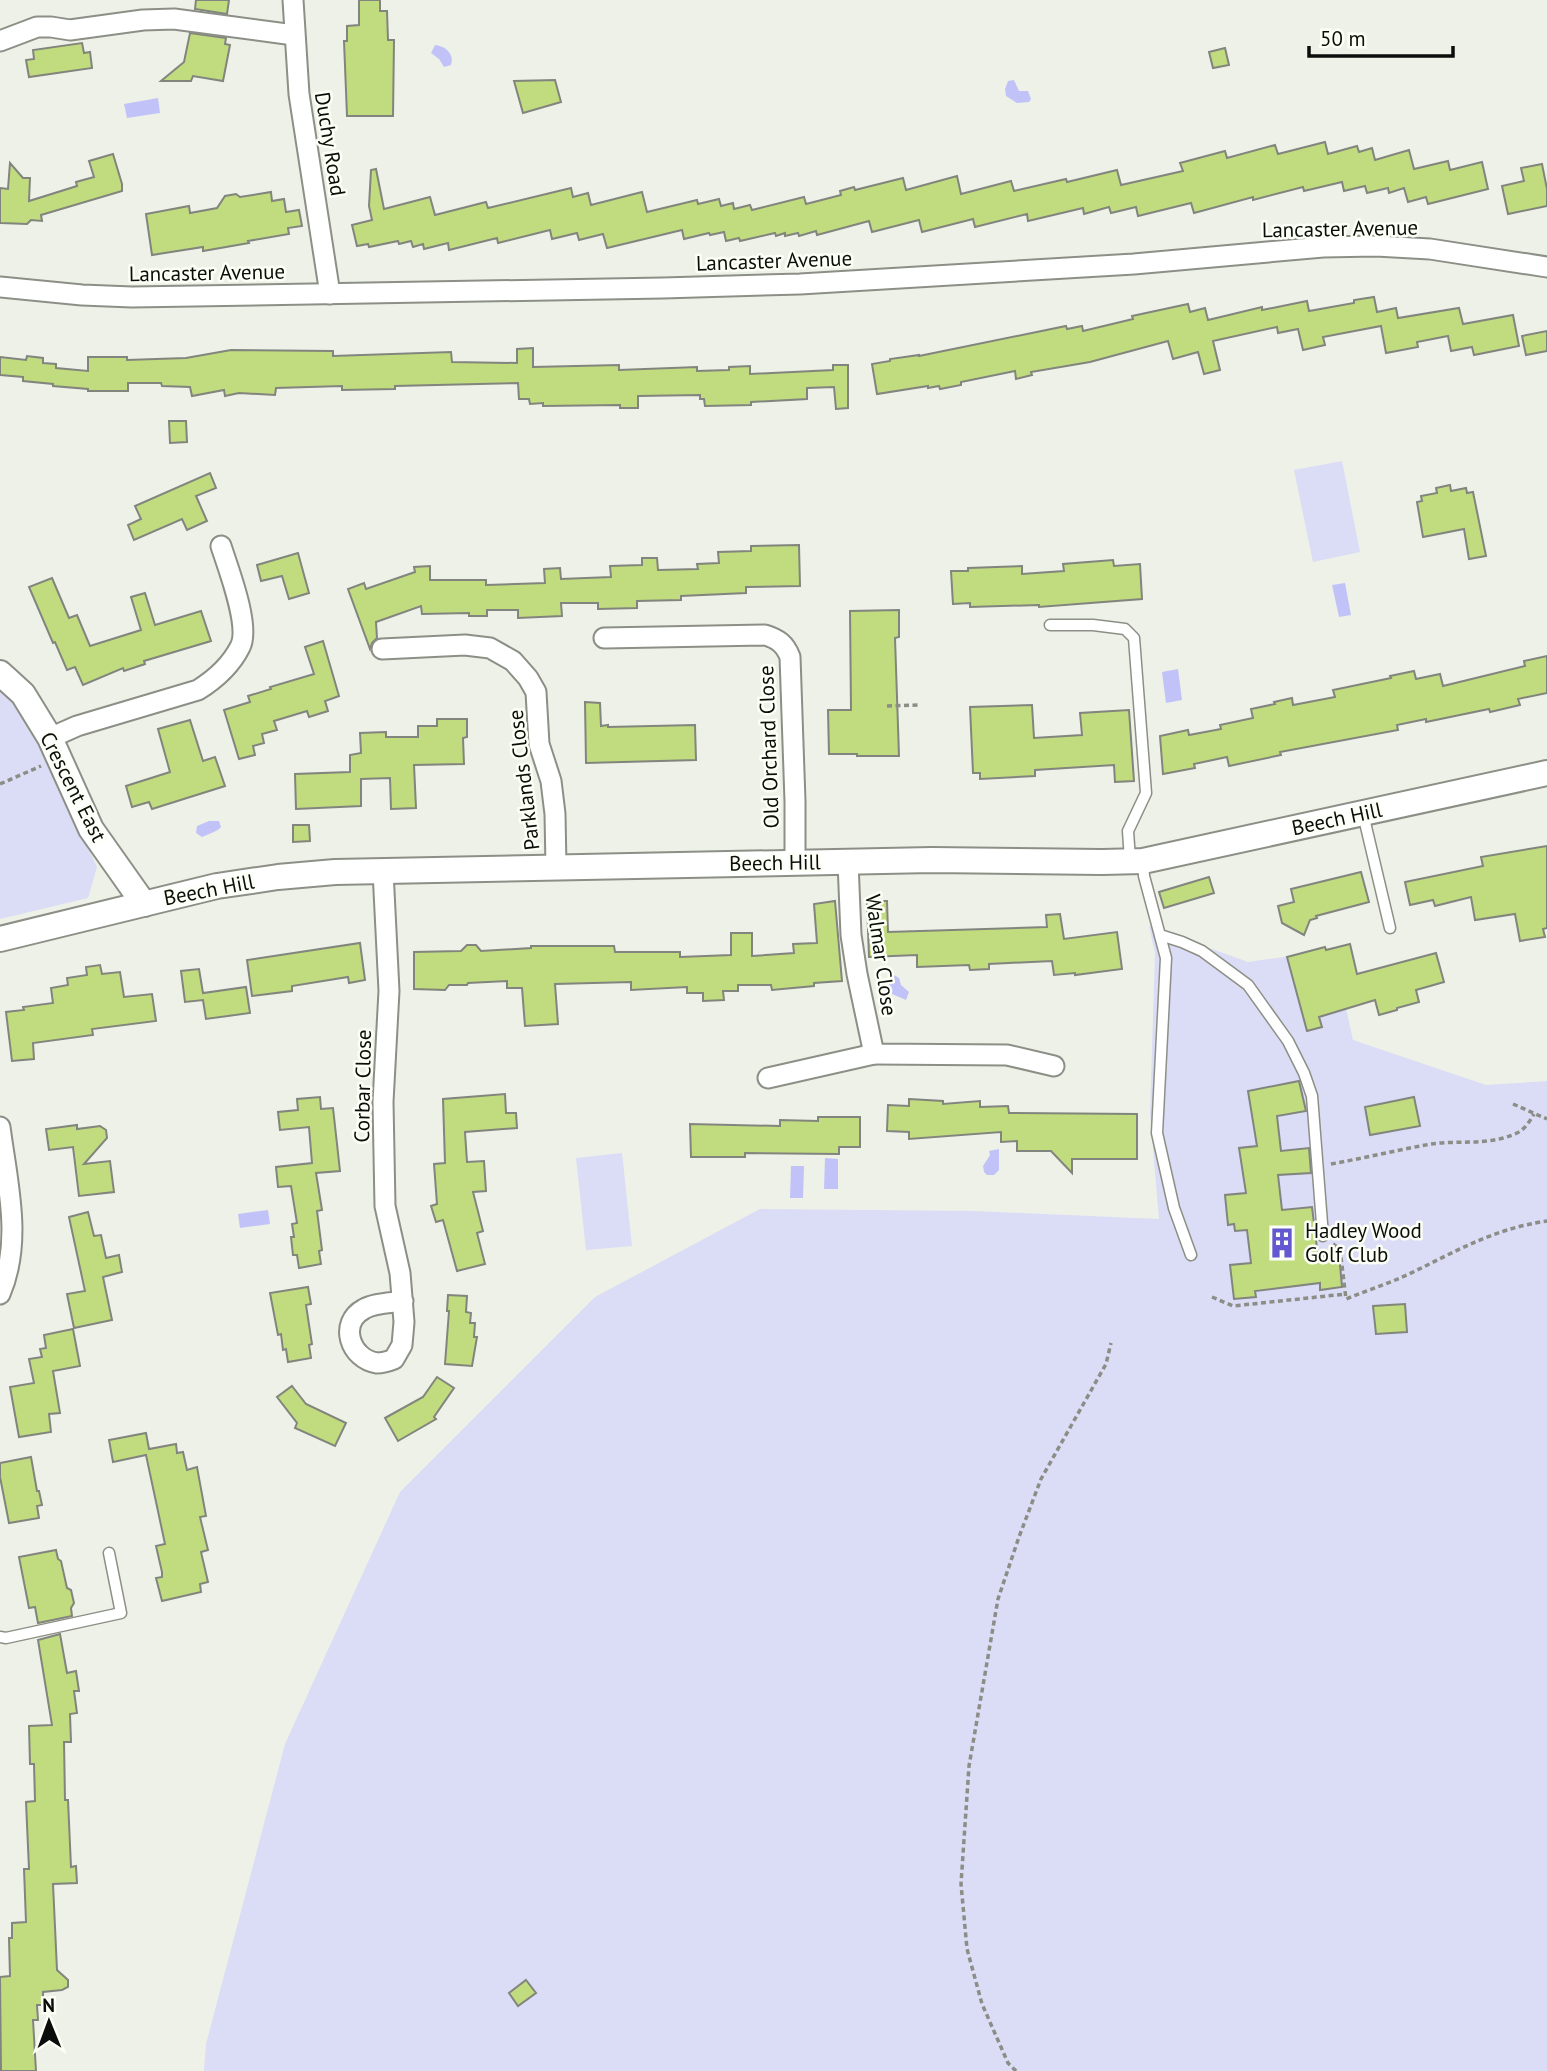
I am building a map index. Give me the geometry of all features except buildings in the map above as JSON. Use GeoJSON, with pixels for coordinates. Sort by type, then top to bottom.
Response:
{"type":"FeatureCollection","features":[{"type":"Feature","properties":{"kind":"street","name":"Duchy Road"},"geometry":{"type":"LineString","coordinates":[[293,0],[301,106],[330,294]]}},
{"type":"Feature","properties":{"kind":"street"},"geometry":{"type":"LineString","coordinates":[[0,41],[37,27],[70,30],[143,20],[174,19],[294,35]]}},
{"type":"Feature","properties":{"kind":"street","name":"Lancaster Avenue"},"geometry":{"type":"LineString","coordinates":[[0,287],[132,297],[800,284],[1134,264],[1323,247],[1376,246],[1430,249],[1547,267]]}},
{"type":"Feature","properties":{"kind":"street"},"geometry":{"type":"LineString","coordinates":[[54,748],[77,726],[198,690],[213,680],[242,645],[242,617],[221,546]]}},
{"type":"Feature","properties":{"kind":"street","name":"Old Orchard Close"},"geometry":{"type":"LineString","coordinates":[[604,638],[765,635],[786,646],[790,657],[795,863]]}},
{"type":"Feature","properties":{"kind":"street","name":"Parklands Close"},"geometry":{"type":"LineString","coordinates":[[382,649],[465,645],[490,648],[513,660],[528,678],[536,692],[539,744],[551,781],[556,867]]}},
{"type":"Feature","properties":{"kind":"street","name":"Crescent East"},"geometry":{"type":"LineString","coordinates":[[0,673],[23,694],[54,748],[92,830],[144,904]]}},
{"type":"Feature","properties":{"kind":"street","name":"Beech Hill"},"geometry":{"type":"LineString","coordinates":[[0,939],[217,886],[335,872],[957,860],[1137,861],[1547,773]]}},
{"type":"Feature","properties":{"kind":"street","name":"Walmar Close"},"geometry":{"type":"LineString","coordinates":[[848,862],[851,934],[874,1054]]}},
{"type":"Feature","properties":{"kind":"street","name":"Corbar Close"},"geometry":{"type":"LineString","coordinates":[[383,871],[389,991],[383,1102],[385,1206],[400,1273],[402,1301]]}},
{"type":"Feature","properties":{"kind":"street"},"geometry":{"type":"LineString","coordinates":[[768,1078],[874,1054],[1007,1055],[1054,1066]]}},
{"type":"Feature","properties":{"kind":"street"},"geometry":{"type":"LineString","coordinates":[[0,1127],[13,1229],[11,1255],[0,1294]]}},
{"type":"Feature","properties":{"kind":"lane"},"geometry":{"type":"LineString","coordinates":[[1050,625],[1093,625],[1125,629],[1134,638],[1146,793],[1128,831],[1144,876],[1166,958],[1157,1133],[1174,1208],[1191,1255]]}},
{"type":"Feature","properties":{"kind":"lane"},"geometry":{"type":"LineString","coordinates":[[1363,814],[1390,928]]}},
{"type":"Feature","properties":{"kind":"lane"},"geometry":{"type":"LineString","coordinates":[[1160,935],[1202,951],[1248,985],[1288,1041],[1312,1096],[1323,1236]]}},
{"type":"Feature","properties":{"kind":"lane"},"geometry":{"type":"LineString","coordinates":[[0,1637],[6,1638],[121,1613],[109,1553]]}},
{"type":"Feature","properties":{"kind":"path"},"geometry":{"type":"LineString","coordinates":[[887,705],[918,705]]}},
{"type":"Feature","properties":{"kind":"path"},"geometry":{"type":"LineString","coordinates":[[0,784],[54,748]]}},
{"type":"Feature","properties":{"kind":"path"},"geometry":{"type":"LineString","coordinates":[[1513,1104],[1547,1119]]}},
{"type":"Feature","properties":{"kind":"path"},"geometry":{"type":"LineString","coordinates":[[1329,1165],[1434,1143],[1466,1143],[1499,1138],[1517,1133],[1528,1125],[1534,1114]]}},
{"type":"Feature","properties":{"kind":"path"},"geometry":{"type":"LineString","coordinates":[[1323,1236],[1340,1249],[1346,1299],[1405,1276],[1488,1235],[1547,1221]]}},
{"type":"Feature","properties":{"kind":"path"},"geometry":{"type":"LineString","coordinates":[[1212,1297],[1233,1306],[1346,1294]]}},
{"type":"Feature","properties":{"kind":"path"},"geometry":{"type":"LineString","coordinates":[[1016,2071],[1008,2063],[982,2004],[967,1949],[961,1884],[969,1766],[1002,1587],[1041,1479],[1106,1364],[1111,1343]]}},
{"type":"Feature","properties":{"kind":"shaded area"},"geometry":{"type":"Polygon","coordinates":[[[1342,461],[1360,552],[1313,562],[1294,470],[1342,461]]]}},
{"type":"Feature","properties":{"kind":"shaded area"},"geometry":{"type":"Polygon","coordinates":[[[0,690],[18,700],[97,867],[88,898],[0,919],[0,690]]]}},
{"type":"Feature","properties":{"kind":"shaded area"},"geometry":{"type":"Polygon","coordinates":[[[1149,926],[1248,962],[1333,950],[1353,1040],[1486,1085],[1547,1081],[1547,2071],[204,2071],[206,2044],[285,1744],[400,1492],[595,1297],[760,1209],[973,1211],[1159,1219],[1150,1113],[1155,953],[1149,926]]]}},
{"type":"Feature","properties":{"kind":"shaded area"},"geometry":{"type":"Polygon","coordinates":[[[622,1153],[632,1246],[586,1250],[576,1158],[622,1153]]]}},
{"type":"Feature","properties":{"kind":"water"},"geometry":{"type":"Polygon","coordinates":[[[435,45],[448,51],[452,57],[451,65],[444,67],[431,53],[435,45]]]}},
{"type":"Feature","properties":{"kind":"water"},"geometry":{"type":"Polygon","coordinates":[[[1014,80],[1019,91],[1028,91],[1031,99],[1029,102],[1017,103],[1006,96],[1008,81],[1014,80]]]}},
{"type":"Feature","properties":{"kind":"water"},"geometry":{"type":"Polygon","coordinates":[[[158,98],[160,113],[127,118],[124,104],[158,98]]]}},
{"type":"Feature","properties":{"kind":"water"},"geometry":{"type":"Polygon","coordinates":[[[1345,583],[1351,615],[1339,617],[1332,585],[1345,583]]]}},
{"type":"Feature","properties":{"kind":"water"},"geometry":{"type":"Polygon","coordinates":[[[1178,669],[1182,700],[1166,703],[1162,672],[1178,669]]]}},
{"type":"Feature","properties":{"kind":"water"},"geometry":{"type":"Polygon","coordinates":[[[209,821],[219,821],[221,827],[202,837],[196,833],[197,826],[209,821]]]}},
{"type":"Feature","properties":{"kind":"water"},"geometry":{"type":"Polygon","coordinates":[[[894,975],[909,992],[906,1000],[892,994],[886,985],[887,978],[894,975]]]}},
{"type":"Feature","properties":{"kind":"water"},"geometry":{"type":"Polygon","coordinates":[[[999,1149],[999,1170],[994,1175],[987,1175],[983,1166],[990,1155],[989,1151],[999,1149]]]}},
{"type":"Feature","properties":{"kind":"water"},"geometry":{"type":"Polygon","coordinates":[[[825,1158],[838,1159],[838,1189],[824,1189],[825,1158]]]}},
{"type":"Feature","properties":{"kind":"water"},"geometry":{"type":"Polygon","coordinates":[[[791,1166],[804,1166],[803,1198],[790,1198],[791,1166]]]}},
{"type":"Feature","properties":{"kind":"water"},"geometry":{"type":"Polygon","coordinates":[[[268,1210],[270,1224],[240,1228],[238,1214],[268,1210]]]}},
{"type":"Feature","properties":{"kind":"place","name":"Hadley Wood Golf Club"},"geometry":{"type":"Point","coordinates":[1282,1243]}}]}
